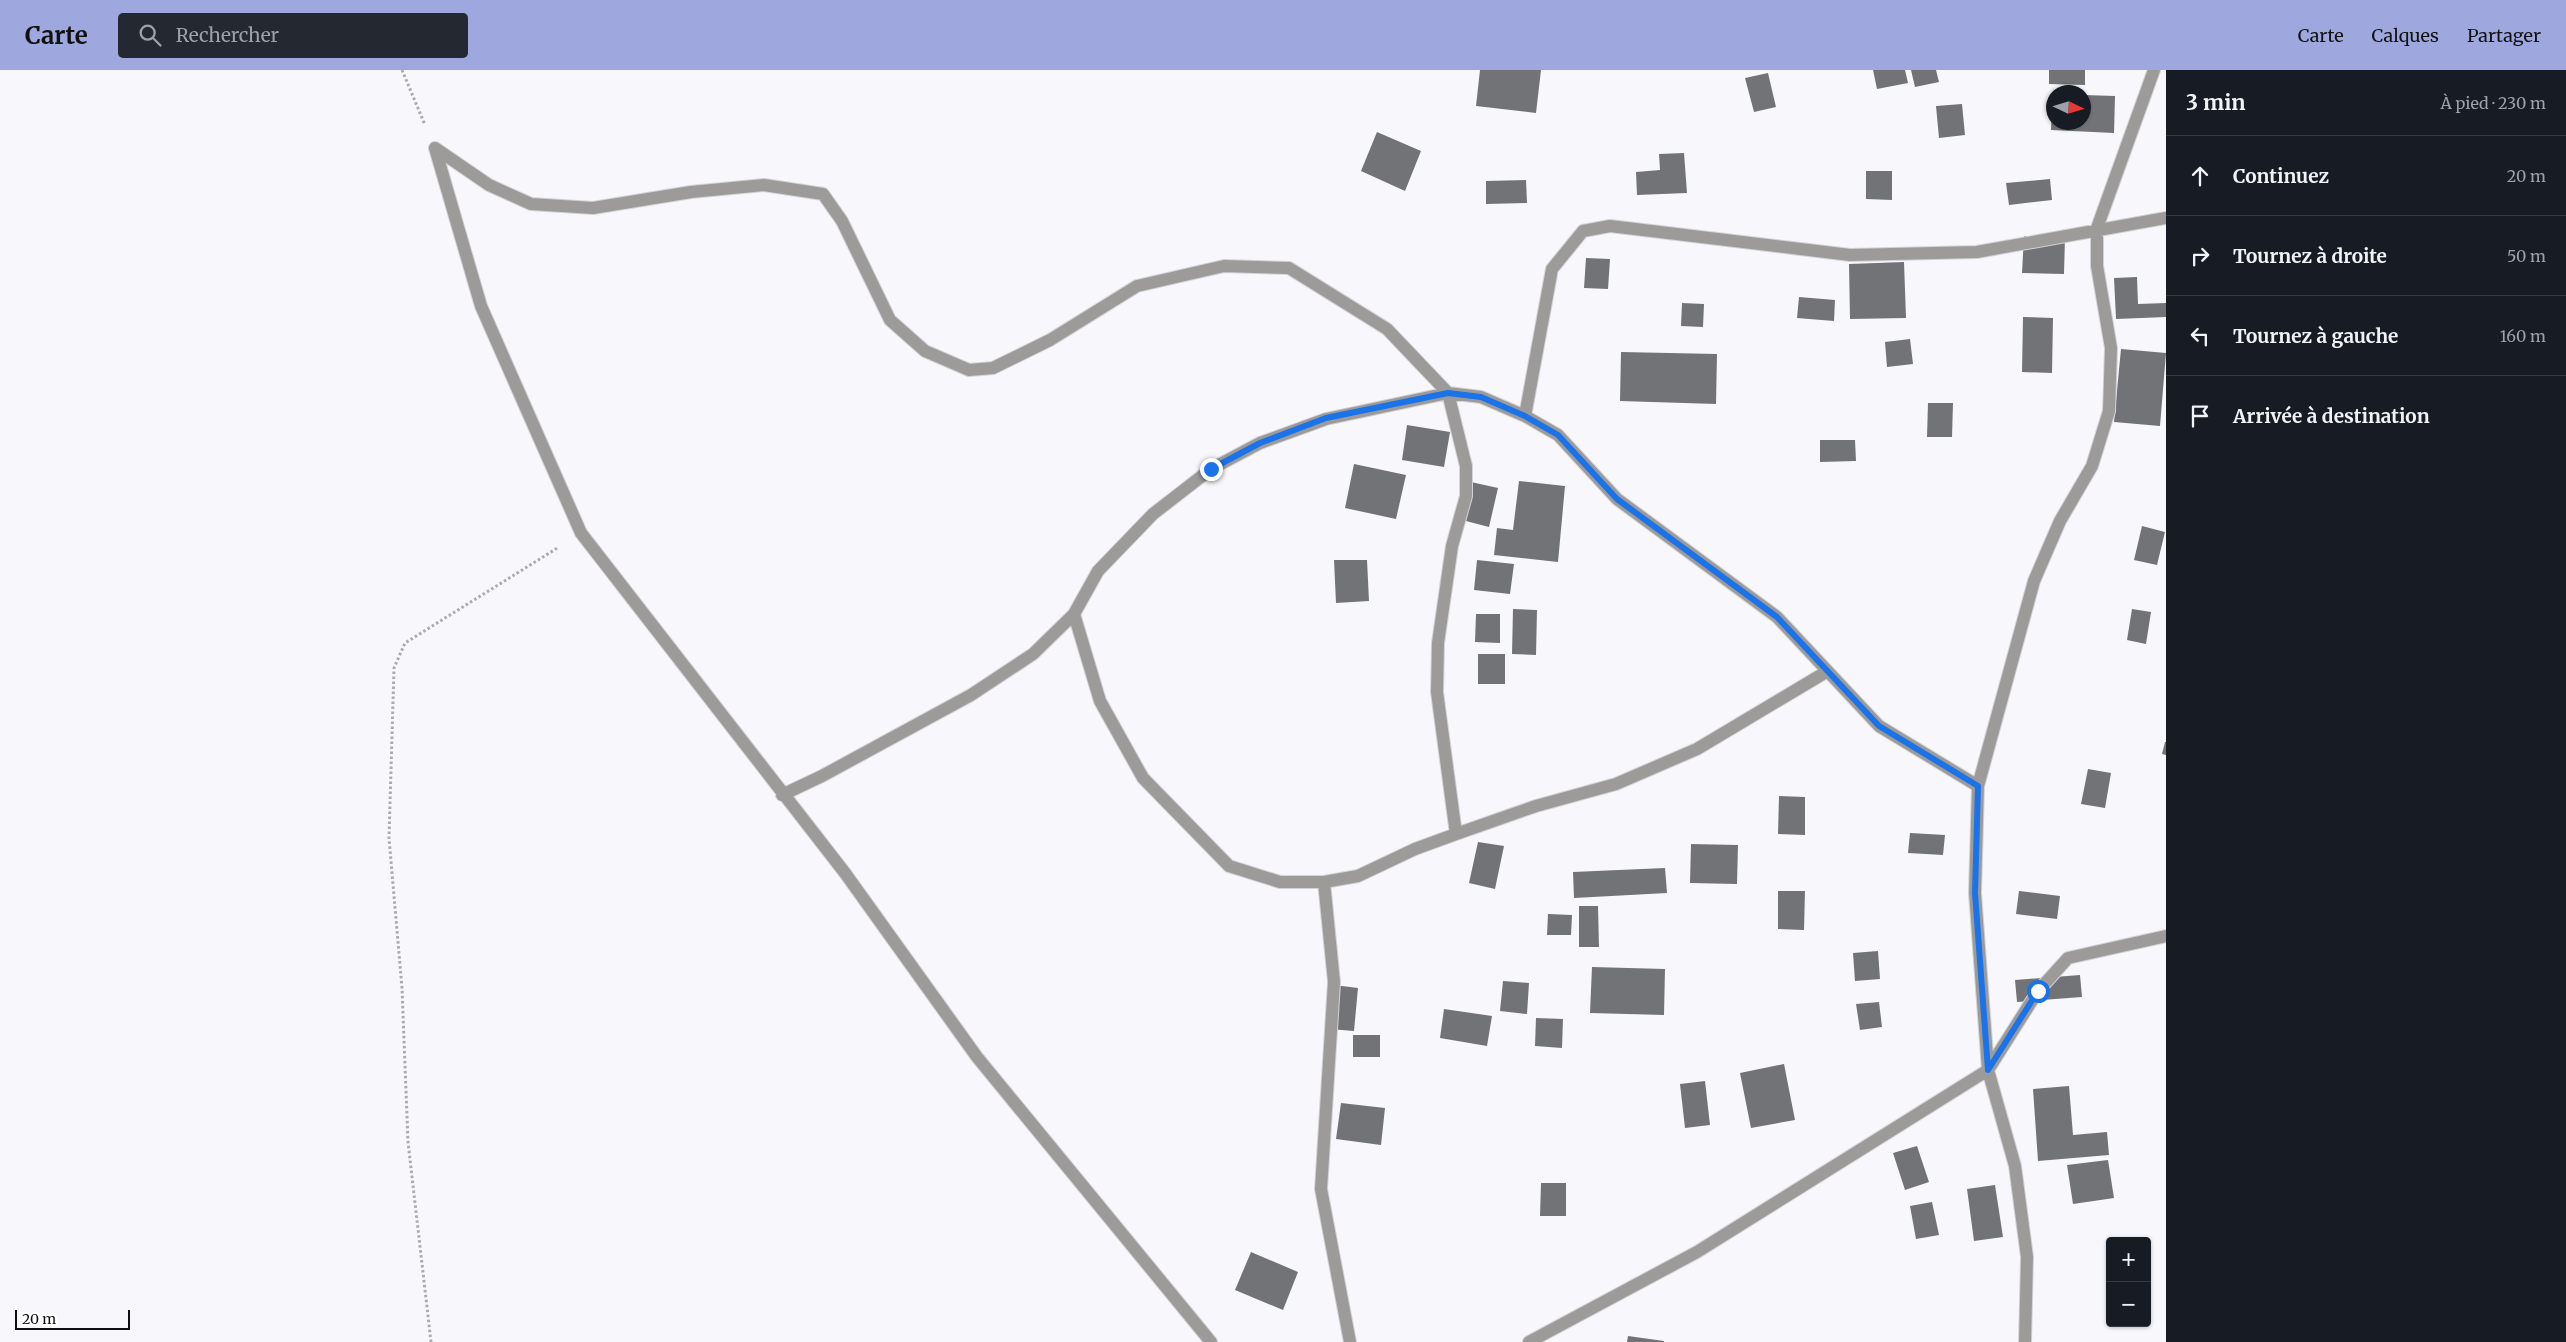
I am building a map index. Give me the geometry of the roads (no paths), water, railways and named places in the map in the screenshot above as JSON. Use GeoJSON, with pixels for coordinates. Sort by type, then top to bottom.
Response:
{"type":"FeatureCollection","features":[{"type":"Feature","properties":{"kind":"street"},"geometry":{"type":"LineString","coordinates":[[2024,1342],[2027,1257],[2015,1166],[1988,1070],[1975,893],[1978,786],[2034,581],[2060,521],[2092,466],[2109,411],[2111,348],[2097,266],[2097,228],[2154,70]]}},
{"type":"Feature","properties":{"kind":"street"},"geometry":{"type":"LineString","coordinates":[[1211,1342],[977,1057],[845,873],[782,795],[581,534],[481,306],[434,148],[489,185],[531,204],[593,208],[691,192],[764,185],[823,194],[842,221],[890,320],[925,351],[969,370],[993,368],[1050,340],[1138,286],[1224,266],[1289,268],[1387,329],[1448,393],[1466,466],[1466,496],[1452,546],[1444,585],[1438,643],[1437,692],[1456,834]]}},
{"type":"Feature","properties":{"kind":"street"},"geometry":{"type":"LineString","coordinates":[[1525,416],[1552,269],[1583,231],[1610,226],[1850,255],[1977,252],[2097,228],[2166,218]]}},
{"type":"Feature","properties":{"kind":"street"},"geometry":{"type":"LineString","coordinates":[[782,795],[822,776],[971,695],[1033,654],[1074,614],[1098,571],[1153,514],[1211,469],[1260,443],[1326,418],[1448,393],[1481,397],[1525,416],[1558,435],[1617,499],[1777,617],[1826,672],[1879,726],[1978,786]]}},
{"type":"Feature","properties":{"kind":"street"},"geometry":{"type":"LineString","coordinates":[[1074,614],[1100,701],[1143,778],[1229,866],[1280,882],[1324,882],[1358,876],[1415,849],[1456,834],[1536,806],[1616,784],[1697,748],[1826,672]]}},
{"type":"Feature","properties":{"kind":"street"},"geometry":{"type":"LineString","coordinates":[[1324,882],[1334,982],[1321,1188],[1350,1342]]}},
{"type":"Feature","properties":{"kind":"street"},"geometry":{"type":"LineString","coordinates":[[1529,1342],[1696,1252],[1988,1070],[2038,991],[2068,958],[2166,936]]}}]}
